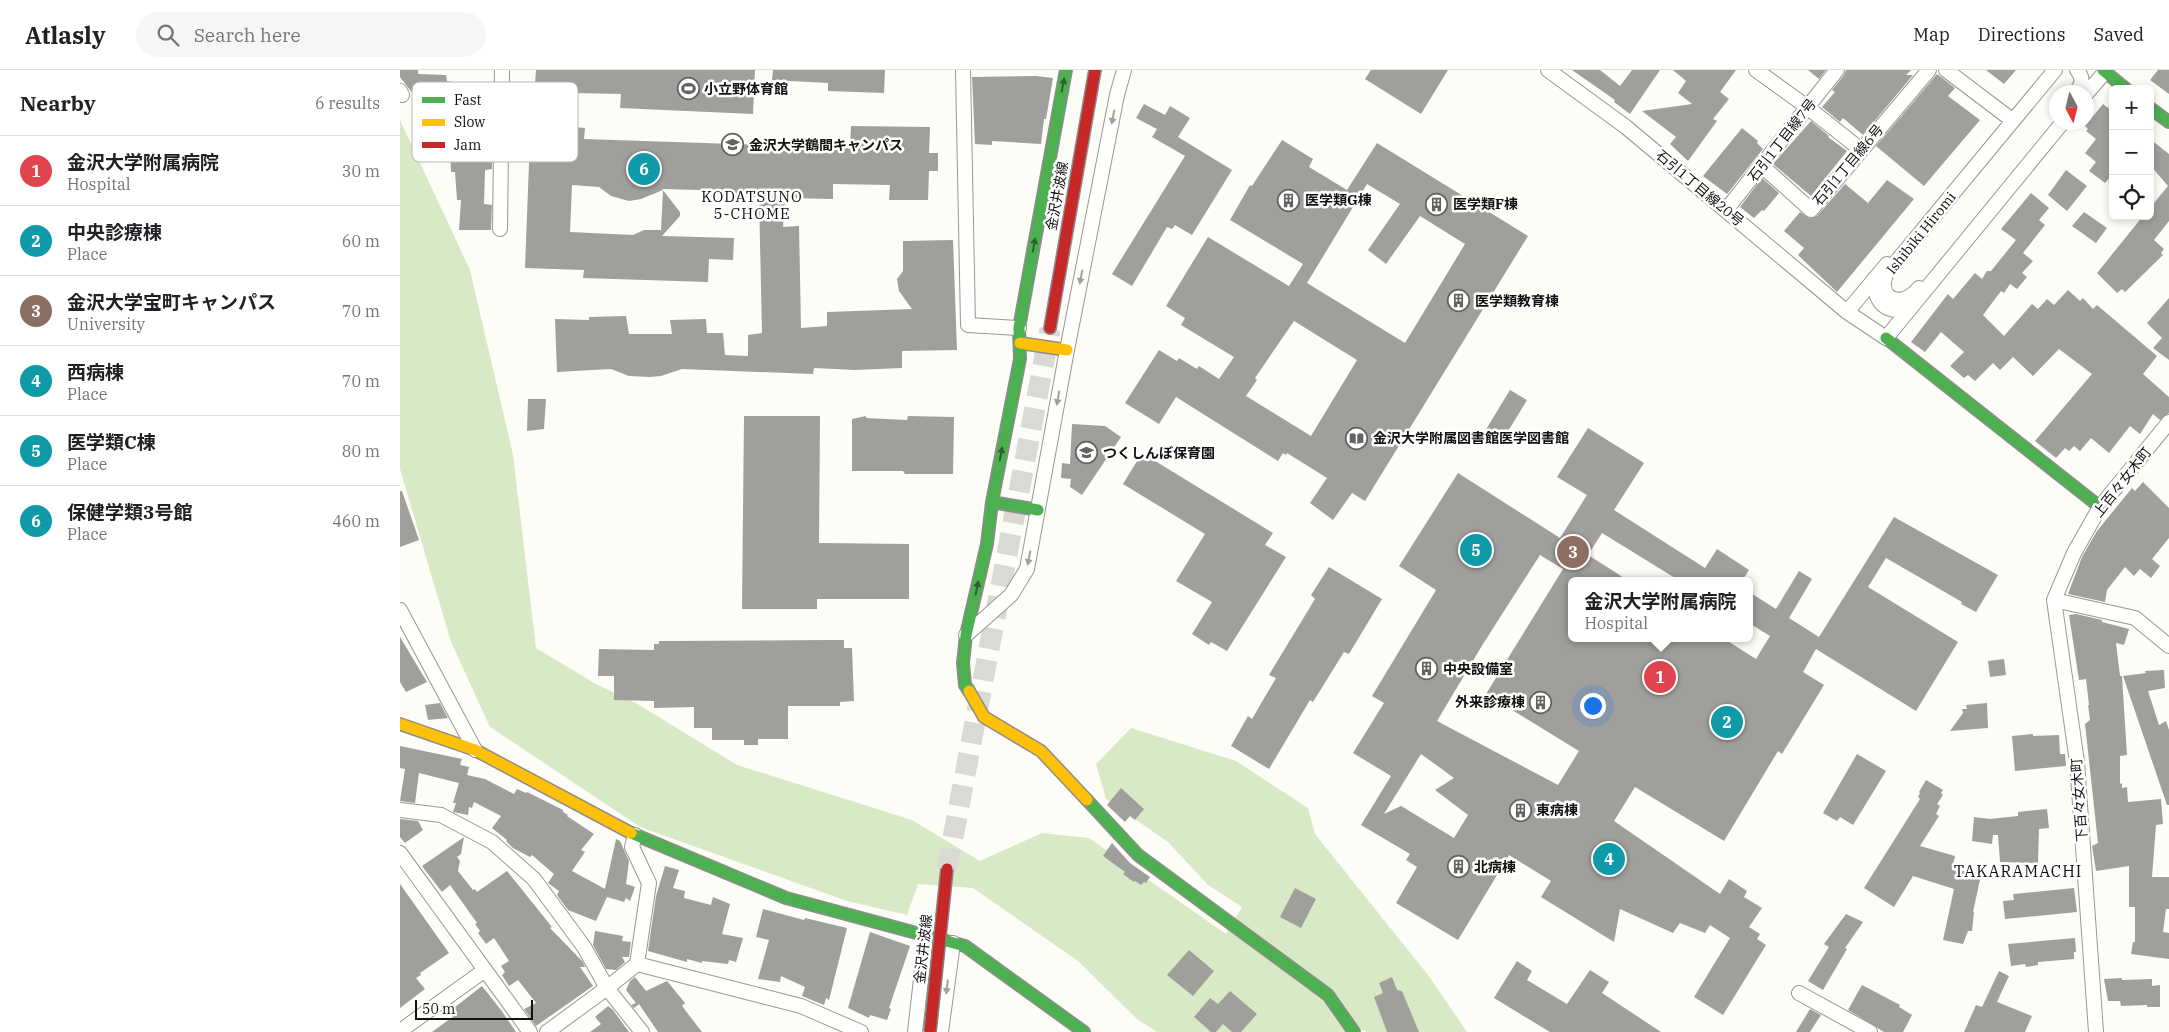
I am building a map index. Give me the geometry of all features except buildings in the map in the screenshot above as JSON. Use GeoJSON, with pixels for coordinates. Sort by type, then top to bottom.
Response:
{"type":"FeatureCollection","features":[{"type":"Feature","properties":{"kind":"street"},"geometry":{"type":"LineString","coordinates":[[963,70],[968,326],[1019,328]]}},
{"type":"Feature","properties":{"kind":"street"},"geometry":{"type":"LineString","coordinates":[[1066,70],[1019,328],[1020,360],[992,502],[986,544],[966,636],[963,663],[965,685],[984,716],[1041,751],[1138,855],[1328,995],[1354,1032]]}},
{"type":"Feature","properties":{"kind":"street","name":"金沢井波線"},"geometry":{"type":"LineString","coordinates":[[1050,328],[1095,70]]}},
{"type":"Feature","properties":{"kind":"street"},"geometry":{"type":"LineString","coordinates":[[966,636],[1011,595],[1027,569],[1067,350],[1117,96],[1124,70]]}},
{"type":"Feature","properties":{"kind":"street","name":"石引1丁目線20号"},"geometry":{"type":"LineString","coordinates":[[1548,70],[1626,127],[1847,312],[1886,338]]}},
{"type":"Feature","properties":{"kind":"street"},"geometry":{"type":"LineString","coordinates":[[1756,70],[1807,107],[1860,150]]}},
{"type":"Feature","properties":{"kind":"street","name":"石引1丁目線7号"},"geometry":{"type":"LineString","coordinates":[[1726,210],[1838,70]]}},
{"type":"Feature","properties":{"kind":"street","name":"石引1丁目線6号"},"geometry":{"type":"LineString","coordinates":[[1762,166],[1810,210],[1929,70]]}},
{"type":"Feature","properties":{"kind":"street"},"geometry":{"type":"LineString","coordinates":[[1946,70],[2008,117]]}},
{"type":"Feature","properties":{"kind":"street"},"geometry":{"type":"LineString","coordinates":[[1847,312],[2047,70]]}},
{"type":"Feature","properties":{"kind":"street","name":"Ishibiki Hiromi"},"geometry":{"type":"LineString","coordinates":[[2049,130],[1914,295],[1901,301],[1890,297],[1884,286],[1887,273],[2055,70]]}},
{"type":"Feature","properties":{"kind":"street"},"geometry":{"type":"LineString","coordinates":[[2077,70],[2082,80],[2081,85]]}},
{"type":"Feature","properties":{"kind":"street"},"geometry":{"type":"LineString","coordinates":[[2093,85],[2104,71],[2121,85]]}},
{"type":"Feature","properties":{"kind":"street"},"geometry":{"type":"LineString","coordinates":[[2154,111],[2169,122]]}},
{"type":"Feature","properties":{"kind":"street"},"geometry":{"type":"LineString","coordinates":[[2056,130],[1886,338],[2100,507]]}},
{"type":"Feature","properties":{"kind":"street"},"geometry":{"type":"LineString","coordinates":[[500,229],[501,162]]}},
{"type":"Feature","properties":{"kind":"street"},"geometry":{"type":"LineString","coordinates":[[1874,279],[1877,298],[1883,306],[1893,310],[1909,309]]}},
{"type":"Feature","properties":{"kind":"street"},"geometry":{"type":"LineString","coordinates":[[1020,343],[1067,350]]}},
{"type":"Feature","properties":{"kind":"street","name":"上百々女木町"},"geometry":{"type":"LineString","coordinates":[[2054,600],[2074,552],[2100,507],[2169,422]]}},
{"type":"Feature","properties":{"kind":"street"},"geometry":{"type":"LineString","coordinates":[[992,502],[1038,510]]}},
{"type":"Feature","properties":{"kind":"street"},"geometry":{"type":"LineString","coordinates":[[2054,600],[2135,618],[2169,646]]}},
{"type":"Feature","properties":{"kind":"street","name":"下百々女木町"},"geometry":{"type":"LineString","coordinates":[[2054,600],[2077,762],[2096,1032]]}},
{"type":"Feature","properties":{"kind":"street"},"geometry":{"type":"LineString","coordinates":[[400,610],[475,750]]}},
{"type":"Feature","properties":{"kind":"street"},"geometry":{"type":"LineString","coordinates":[[400,724],[475,750],[635,835],[786,898],[965,946],[1084,1032]]}},
{"type":"Feature","properties":{"kind":"street"},"geometry":{"type":"LineString","coordinates":[[400,810],[441,816],[492,842],[534,879],[584,947],[608,988],[642,1032]]}},
{"type":"Feature","properties":{"kind":"street"},"geometry":{"type":"LineString","coordinates":[[547,1032],[608,988],[637,964],[649,883],[632,847],[635,835]]}},
{"type":"Feature","properties":{"kind":"street"},"geometry":{"type":"LineString","coordinates":[[400,853],[530,1032]]}},
{"type":"Feature","properties":{"kind":"street","name":"金沢井波線"},"geometry":{"type":"LineString","coordinates":[[930,1032],[947,869]]}},
{"type":"Feature","properties":{"kind":"street"},"geometry":{"type":"LineString","coordinates":[[915,1032],[926,935]]}},
{"type":"Feature","properties":{"kind":"street"},"geometry":{"type":"LineString","coordinates":[[941,1032],[953,942]]}},
{"type":"Feature","properties":{"kind":"street"},"geometry":{"type":"LineString","coordinates":[[637,964],[801,1006],[861,1032]]}},
{"type":"Feature","properties":{"kind":"street"},"geometry":{"type":"LineString","coordinates":[[400,1031],[485,970]]}},
{"type":"Feature","properties":{"kind":"street"},"geometry":{"type":"LineString","coordinates":[[1800,993],[1870,1032]]}},
{"type":"Feature","properties":{"kind":"green space"},"geometry":{"type":"Polygon","coordinates":[[[400,120],[412,146],[412,162],[420,162],[470,270],[513,455],[536,648],[596,684],[636,703],[737,765],[912,820],[980,861],[1042,833],[1089,838],[1226,934],[1242,907],[1208,885],[1168,842],[1106,799],[1096,764],[1131,728],[1236,761],[1308,808],[1315,834],[1428,975],[1467,1032],[1366,1032],[1365,1030],[1354,1032],[1157,1032],[1137,1019],[1078,961],[973,888],[918,884],[907,915],[847,901],[640,827],[490,727],[451,642],[400,469],[400,120]]]}},
{"type":"Feature","properties":{"kind":"tunnel"},"geometry":{"type":"LineString","coordinates":[[947,869],[1050,329]]}},
{"type":"Feature","properties":{"kind":"traffic: fast"},"geometry":{"type":"LineString","coordinates":[[969,691],[965,685],[963,663],[966,635],[987,544],[992,502],[1020,359],[1019,328],[1066,70]]}},
{"type":"Feature","properties":{"kind":"traffic: fast"},"geometry":{"type":"LineString","coordinates":[[2103,70],[2121,85]]}},
{"type":"Feature","properties":{"kind":"traffic: fast"},"geometry":{"type":"LineString","coordinates":[[2154,111],[2169,122]]}},
{"type":"Feature","properties":{"kind":"traffic: fast"},"geometry":{"type":"LineString","coordinates":[[1886,338],[2100,507]]}},
{"type":"Feature","properties":{"kind":"traffic: fast"},"geometry":{"type":"LineString","coordinates":[[992,502],[1038,510]]}},
{"type":"Feature","properties":{"kind":"traffic: fast"},"geometry":{"type":"LineString","coordinates":[[1087,800],[1138,855],[1328,995],[1354,1032]]}},
{"type":"Feature","properties":{"kind":"traffic: fast"},"geometry":{"type":"LineString","coordinates":[[631,833],[786,898],[965,946],[1084,1032]]}},
{"type":"Feature","properties":{"kind":"traffic: slow"},"geometry":{"type":"LineString","coordinates":[[1020,343],[1067,350]]}},
{"type":"Feature","properties":{"kind":"traffic: slow"},"geometry":{"type":"LineString","coordinates":[[969,691],[984,717],[1041,751],[1087,800]]}},
{"type":"Feature","properties":{"kind":"traffic: slow"},"geometry":{"type":"LineString","coordinates":[[400,724],[475,750],[631,833]]}},
{"type":"Feature","properties":{"kind":"traffic: jam"},"geometry":{"type":"LineString","coordinates":[[1050,328],[1095,70]]}},
{"type":"Feature","properties":{"kind":"traffic: jam"},"geometry":{"type":"LineString","coordinates":[[930,1032],[947,869]]}},
{"type":"Feature","properties":{"kind":"place","name":"小立野体育館"},"geometry":{"type":"Point","coordinates":[688,89]}},
{"type":"Feature","properties":{"kind":"place","name":"金沢大学鶴間キャンパス"},"geometry":{"type":"Point","coordinates":[733,145]}},
{"type":"Feature","properties":{"kind":"place","name":"保健学類3号館"},"geometry":{"type":"Point","coordinates":[644,169]}},
{"type":"Feature","properties":{"kind":"place","name":"医学類G棟"},"geometry":{"type":"Point","coordinates":[1289,200]}},
{"type":"Feature","properties":{"kind":"place","name":"医学類F棟"},"geometry":{"type":"Point","coordinates":[1437,204]}},
{"type":"Feature","properties":{"kind":"place","name":"医学類教育棟"},"geometry":{"type":"Point","coordinates":[1459,301]}},
{"type":"Feature","properties":{"kind":"place","name":"金沢大学附属図書館医学図書館"},"geometry":{"type":"Point","coordinates":[1357,438]}},
{"type":"Feature","properties":{"kind":"place","name":"つくしんぼ保育園"},"geometry":{"type":"Point","coordinates":[1087,453]}},
{"type":"Feature","properties":{"kind":"place","name":"医学類C棟"},"geometry":{"type":"Point","coordinates":[1476,550]}},
{"type":"Feature","properties":{"kind":"place","name":"金沢大学宝町キャンパス"},"geometry":{"type":"Point","coordinates":[1573,552]}},
{"type":"Feature","properties":{"kind":"place","name":"中央設備室"},"geometry":{"type":"Point","coordinates":[1427,669]}},
{"type":"Feature","properties":{"kind":"place","name":"金沢大学附属病院"},"geometry":{"type":"Point","coordinates":[1660,677]}},
{"type":"Feature","properties":{"kind":"place","name":"外来診療棟"},"geometry":{"type":"Point","coordinates":[1541,702]}},
{"type":"Feature","properties":{"kind":"place","name":"中央診療棟"},"geometry":{"type":"Point","coordinates":[1727,722]}},
{"type":"Feature","properties":{"kind":"place","name":"東病棟"},"geometry":{"type":"Point","coordinates":[1520,810]}},
{"type":"Feature","properties":{"kind":"place","name":"西病棟"},"geometry":{"type":"Point","coordinates":[1609,859]}},
{"type":"Feature","properties":{"kind":"place","name":"北病棟"},"geometry":{"type":"Point","coordinates":[1458,867]}},
{"type":"Feature","properties":{"kind":"district","name":"KODATSUNO 5-CHOME"},"geometry":{"type":"Point","coordinates":[752,204]}},
{"type":"Feature","properties":{"kind":"district","name":"TAKARAMACHI"},"geometry":{"type":"Point","coordinates":[2018,871]}}]}
